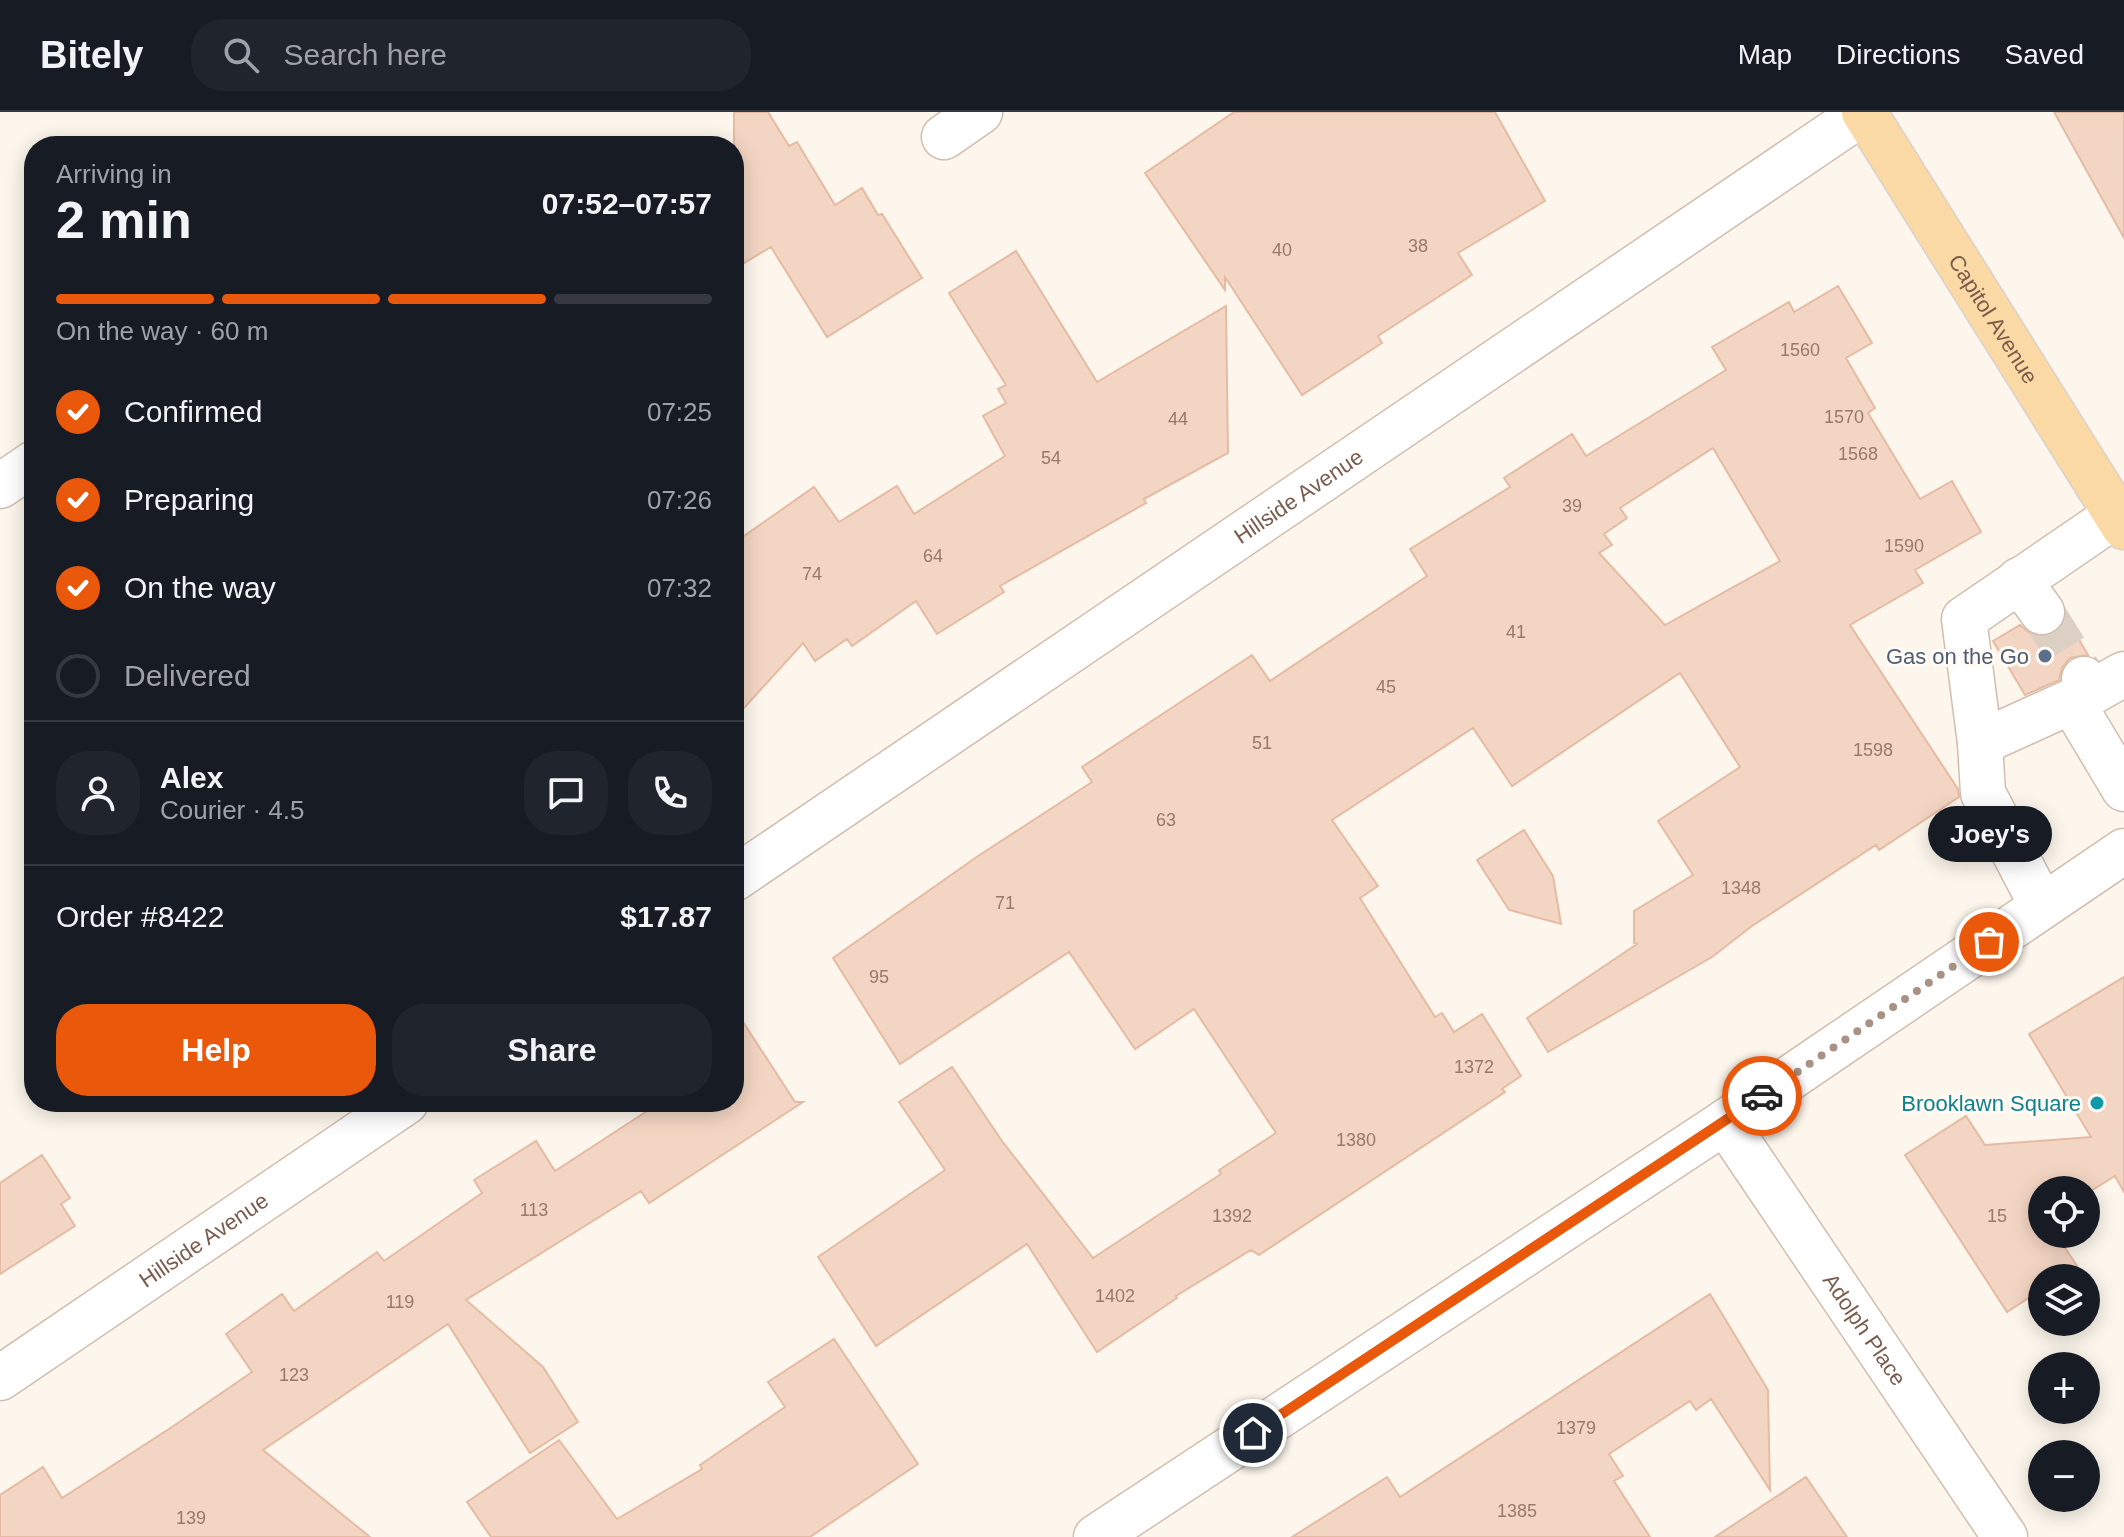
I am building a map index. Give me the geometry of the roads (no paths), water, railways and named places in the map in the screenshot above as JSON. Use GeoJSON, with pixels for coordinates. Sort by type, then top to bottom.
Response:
{"type":"FeatureCollection","features":[{"type":"Feature","properties":{"kind":"main road","name":"Capitol Avenue"},"geometry":{"type":"LineString","coordinates":[[1864,112],[2120,521]]}},
{"type":"Feature","properties":{"kind":"street"},"geometry":{"type":"LineString","coordinates":[[944,137],[980,112]]}},
{"type":"Feature","properties":{"kind":"street","name":"Hillside Avenue"},"geometry":{"type":"LineString","coordinates":[[744,872],[1864,112]]}},
{"type":"Feature","properties":{"kind":"street"},"geometry":{"type":"LineString","coordinates":[[0,486],[24,470]]}},
{"type":"Feature","properties":{"kind":"street"},"geometry":{"type":"LineString","coordinates":[[2042,906],[1983,793],[1980,743],[1964,619],[2031,596],[2120,521]]}},
{"type":"Feature","properties":{"kind":"street"},"geometry":{"type":"LineString","coordinates":[[1980,743],[2093,687],[2124,789]]}},
{"type":"Feature","properties":{"kind":"street"},"geometry":{"type":"LineString","coordinates":[[1096,1537],[1725,1122],[2124,851]]}},
{"type":"Feature","properties":{"kind":"street","name":"Hillside Avenue"},"geometry":{"type":"LineString","coordinates":[[0,1378],[391,1112]]}},
{"type":"Feature","properties":{"kind":"street","name":"Adolph Place"},"geometry":{"type":"LineString","coordinates":[[1725,1122],[2005,1537]]}},
{"type":"Feature","properties":{"kind":"tunnel"},"geometry":{"type":"LineString","coordinates":[[2042,612],[2084,679]]}},
{"type":"Feature","properties":{"kind":"place","name":"Gas on the Go"},"geometry":{"type":"Point","coordinates":[2045,656]}},
{"type":"Feature","properties":{"kind":"place","name":"Joey's"},"geometry":{"type":"Point","coordinates":[1989,942]}},
{"type":"Feature","properties":{"kind":"place","name":"Brooklawn Square"},"geometry":{"type":"Point","coordinates":[2097,1103]}}]}
